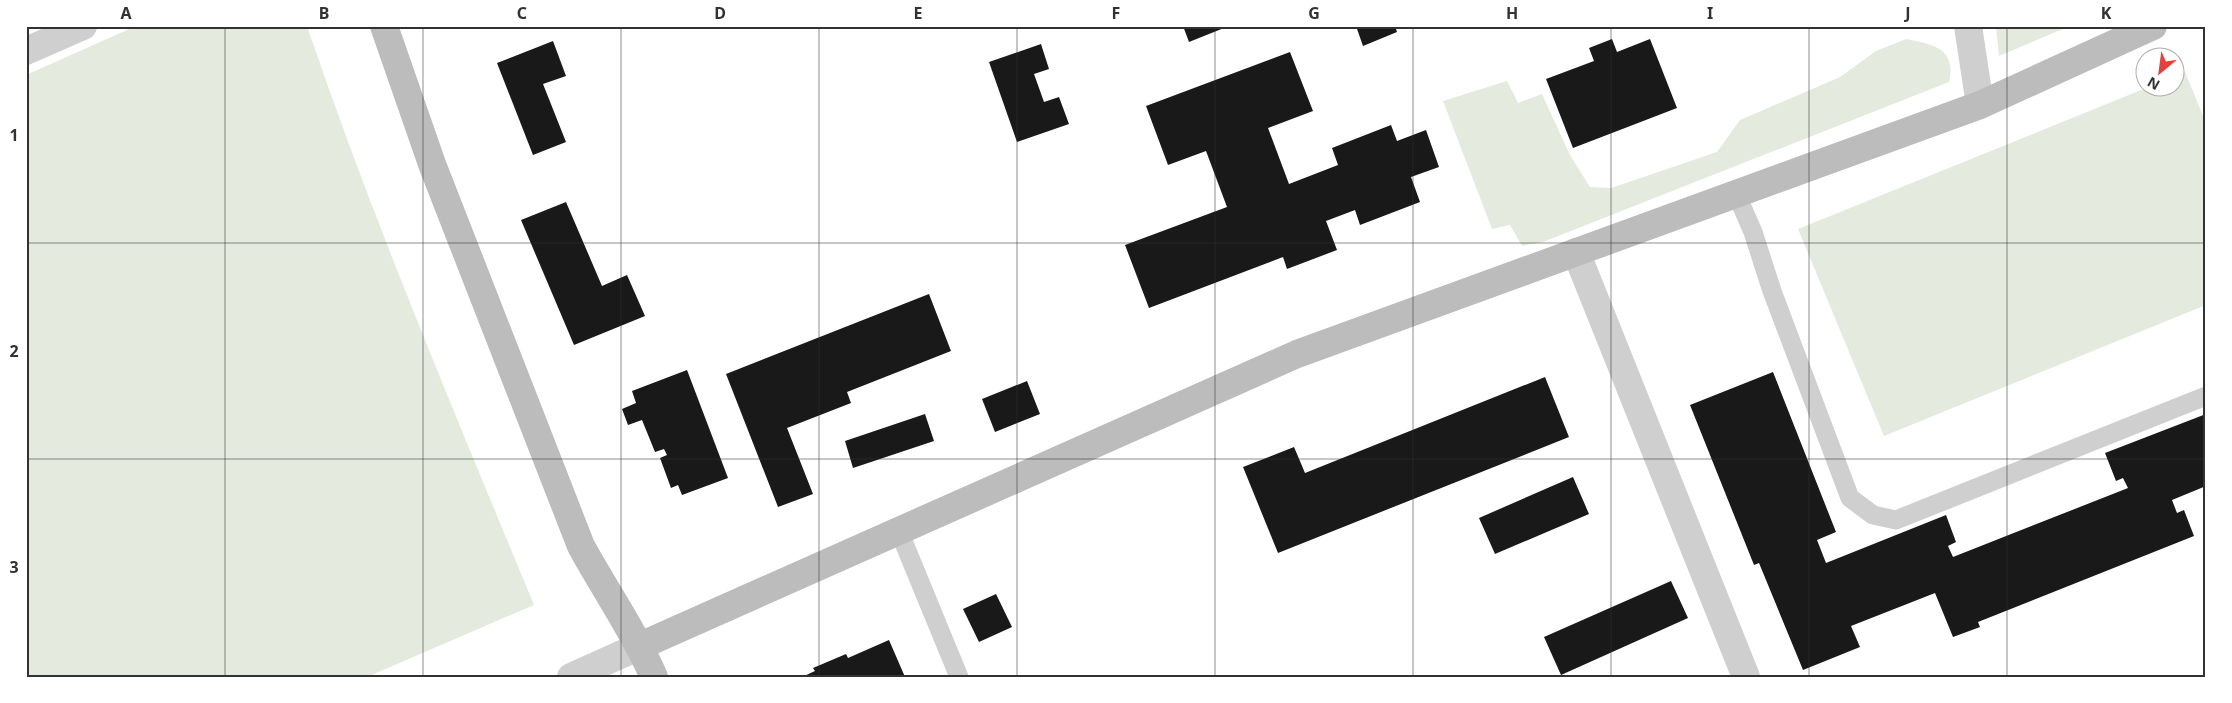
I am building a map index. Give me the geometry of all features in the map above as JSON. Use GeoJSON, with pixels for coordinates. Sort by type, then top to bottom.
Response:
{"type":"FeatureCollection","features":[{"type":"Feature","properties":{"kind":"street"},"geometry":{"type":"LineString","coordinates":[[26,51],[83,26]]}},
{"type":"Feature","properties":{"kind":"street"},"geometry":{"type":"LineString","coordinates":[[384,26],[435,173],[581,546],[640,646],[654,677]]}},
{"type":"Feature","properties":{"kind":"street"},"geometry":{"type":"LineString","coordinates":[[1968,26],[1980,105]]}},
{"type":"Feature","properties":{"kind":"street"},"geometry":{"type":"LineString","coordinates":[[571,677],[1297,354],[1980,105],[2153,26]]}},
{"type":"Feature","properties":{"kind":"street"},"geometry":{"type":"LineString","coordinates":[[1576,252],[1746,677]]}},
{"type":"Feature","properties":{"kind":"lane"},"geometry":{"type":"LineString","coordinates":[[1736,194],[1754,232],[1772,291],[1850,498],[1872,515],[1896,520],[2206,396]]}},
{"type":"Feature","properties":{"kind":"lane"},"geometry":{"type":"LineString","coordinates":[[899,531],[959,677]]}},
{"type":"Feature","properties":{"kind":"shaded area"},"geometry":{"type":"Polygon","coordinates":[[[136,26],[307,26],[387,245],[534,605],[367,677],[26,677],[26,75],[136,26]]]}},
{"type":"Feature","properties":{"kind":"shaded area"},"geometry":{"type":"Polygon","coordinates":[[[1996,26],[2070,26],[1999,56],[1996,26]]]}},
{"type":"Feature","properties":{"kind":"shaded area"},"geometry":{"type":"Polygon","coordinates":[[[1906,39],[1933,46],[1946,55],[1951,71],[1949,82],[1543,242],[1522,246],[1510,225],[1492,229],[1443,101],[1507,81],[1518,103],[1542,94],[1570,155],[1590,187],[1611,188],[1717,152],[1740,120],[1840,77],[1876,51],[1906,39]]]}},
{"type":"Feature","properties":{"kind":"shaded area"},"geometry":{"type":"Polygon","coordinates":[[[2184,72],[2206,123],[2206,305],[1884,436],[1798,229],[2134,93],[2134,98],[2184,98],[2184,72]]]}},
{"type":"Feature","properties":{"kind":"building"},"geometry":{"type":"Polygon","coordinates":[[[1183,26],[1229,26],[1189,42],[1183,26]]]}},
{"type":"Feature","properties":{"kind":"building"},"geometry":{"type":"Polygon","coordinates":[[[1356,26],[1395,26],[1397,32],[1363,46],[1356,26]]]}},
{"type":"Feature","properties":{"kind":"building"},"geometry":{"type":"Polygon","coordinates":[[[1612,39],[1617,52],[1650,39],[1677,108],[1573,148],[1546,79],[1594,61],[1589,48],[1612,39]]]}},
{"type":"Feature","properties":{"kind":"building"},"geometry":{"type":"Polygon","coordinates":[[[553,41],[566,76],[543,84],[566,142],[533,155],[497,63],[553,41]]]}},
{"type":"Feature","properties":{"kind":"building"},"geometry":{"type":"Polygon","coordinates":[[[1041,44],[1049,69],[1034,74],[1044,102],[1059,97],[1069,124],[1017,142],[989,62],[1041,44]]]}},
{"type":"Feature","properties":{"kind":"building"},"geometry":{"type":"Polygon","coordinates":[[[1290,52],[1313,111],[1268,128],[1289,184],[1338,165],[1332,148],[1391,125],[1397,141],[1426,130],[1439,167],[1411,177],[1420,202],[1360,225],[1355,210],[1326,221],[1337,250],[1287,269],[1283,257],[1149,308],[1125,245],[1227,207],[1206,151],[1168,165],[1146,106],[1290,52]]]}},
{"type":"Feature","properties":{"kind":"building"},"geometry":{"type":"Polygon","coordinates":[[[566,202],[602,286],[627,275],[645,316],[574,345],[521,220],[566,202]]]}},
{"type":"Feature","properties":{"kind":"building"},"geometry":{"type":"Polygon","coordinates":[[[929,294],[951,351],[847,392],[851,403],[787,428],[813,494],[778,507],[726,374],[929,294]]]}},
{"type":"Feature","properties":{"kind":"building"},"geometry":{"type":"Polygon","coordinates":[[[687,370],[728,478],[682,495],[678,485],[671,488],[660,458],[667,455],[664,449],[655,452],[642,420],[628,425],[622,409],[636,403],[632,391],[687,370]]]}},
{"type":"Feature","properties":{"kind":"building"},"geometry":{"type":"Polygon","coordinates":[[[1773,372],[1836,532],[1817,540],[1826,563],[1946,515],[1956,542],[1948,546],[1953,557],[2128,488],[2123,478],[2116,481],[2105,453],[2206,414],[2206,486],[2172,500],[2177,513],[2184,510],[2194,536],[1978,622],[1980,627],[1953,637],[1935,593],[1851,626],[1860,647],[1803,670],[1759,563],[1754,565],[1690,405],[1773,372]]]}},
{"type":"Feature","properties":{"kind":"building"},"geometry":{"type":"Polygon","coordinates":[[[1545,377],[1569,437],[1278,553],[1243,467],[1294,447],[1305,473],[1545,377]]]}},
{"type":"Feature","properties":{"kind":"building"},"geometry":{"type":"Polygon","coordinates":[[[1027,381],[1040,414],[995,432],[982,399],[1027,381]]]}},
{"type":"Feature","properties":{"kind":"building"},"geometry":{"type":"Polygon","coordinates":[[[925,414],[934,441],[853,468],[845,441],[925,414]]]}},
{"type":"Feature","properties":{"kind":"building"},"geometry":{"type":"Polygon","coordinates":[[[1573,477],[1589,514],[1495,554],[1479,518],[1573,477]]]}},
{"type":"Feature","properties":{"kind":"building"},"geometry":{"type":"Polygon","coordinates":[[[1671,581],[1688,618],[1561,675],[1544,637],[1671,581]]]}},
{"type":"Feature","properties":{"kind":"building"},"geometry":{"type":"Polygon","coordinates":[[[996,594],[1012,627],[979,642],[963,609],[996,594]]]}},
{"type":"Feature","properties":{"kind":"building"},"geometry":{"type":"Polygon","coordinates":[[[889,640],[905,677],[802,677],[815,671],[813,668],[846,654],[848,658],[889,640]]]}}]}
